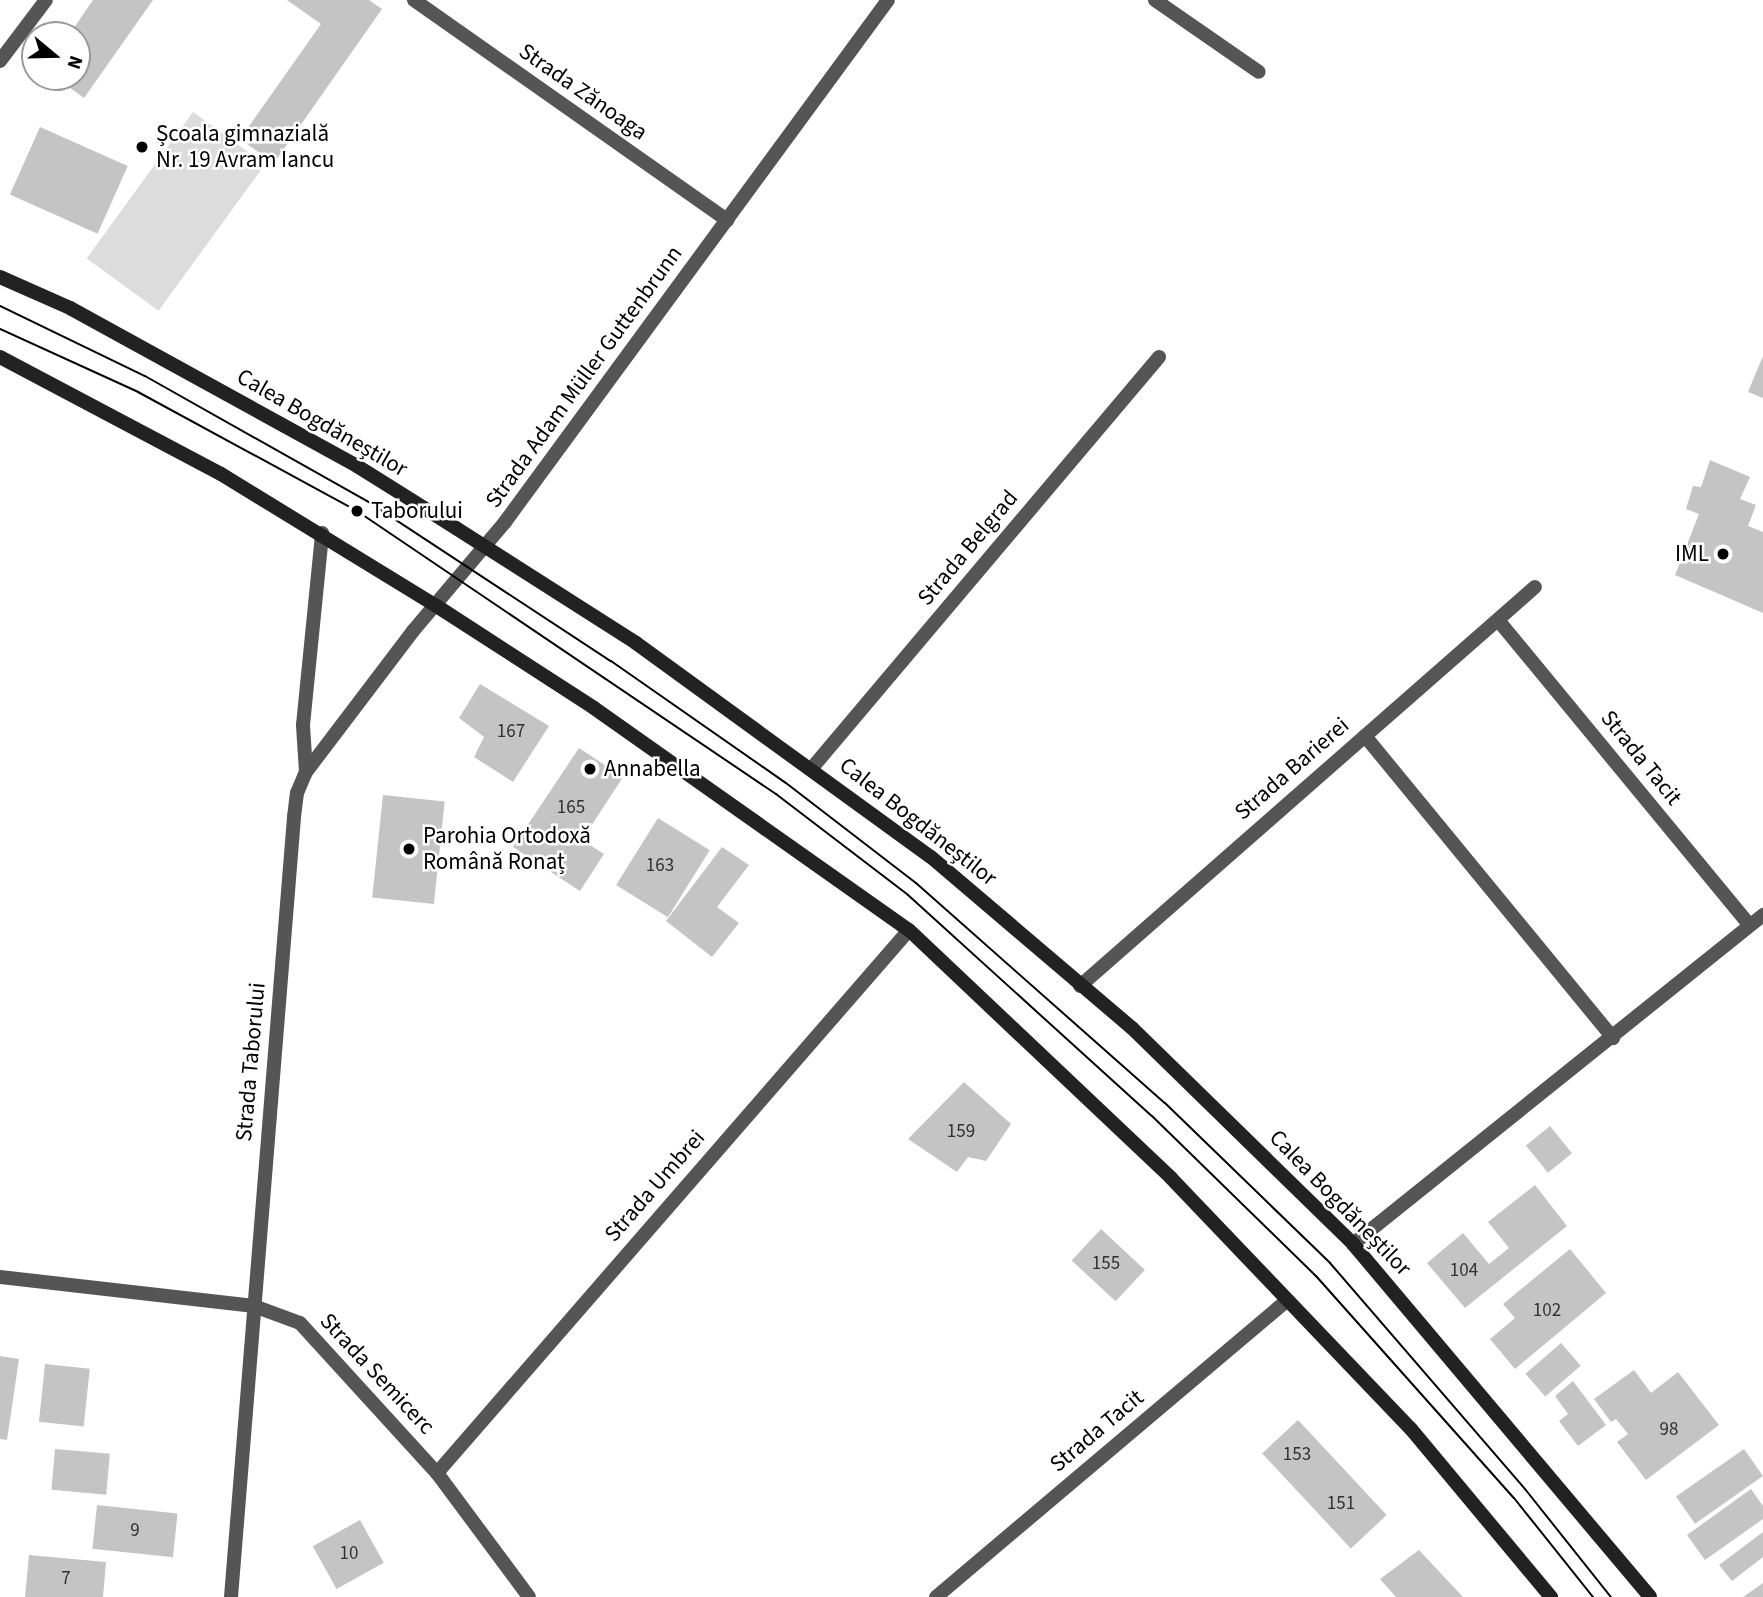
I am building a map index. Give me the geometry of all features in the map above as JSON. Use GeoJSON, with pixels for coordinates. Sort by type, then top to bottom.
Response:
{"type":"FeatureCollection","features":[{"type":"Feature","properties":{"kind":"main road","name":"Calea Bogdăneștilor"},"geometry":{"type":"LineString","coordinates":[[0,277],[70,308],[357,466],[636,642],[931,857],[1132,1028],[1353,1244],[1650,1597]]}},
{"type":"Feature","properties":{"kind":"main road"},"geometry":{"type":"LineString","coordinates":[[0,357],[209,468],[322,533],[605,715],[909,930],[1080,1089],[1287,1300],[1411,1429],[1551,1597]]}},
{"type":"Feature","properties":{"kind":"street"},"geometry":{"type":"LineString","coordinates":[[0,61],[46,0]]}},
{"type":"Feature","properties":{"kind":"street","name":"Strada Zănoaga"},"geometry":{"type":"LineString","coordinates":[[414,0],[727,220]]}},
{"type":"Feature","properties":{"kind":"street","name":"Strada Adam Müller Guttenbrunn"},"geometry":{"type":"LineString","coordinates":[[306,772],[435,605],[485,546],[888,0]]}},
{"type":"Feature","properties":{"kind":"street"},"geometry":{"type":"LineString","coordinates":[[1154,0],[1259,72]]}},
{"type":"Feature","properties":{"kind":"street","name":"Strada Belgrad"},"geometry":{"type":"LineString","coordinates":[[812,768],[1159,358]]}},
{"type":"Feature","properties":{"kind":"street","name":"Strada Taborului"},"geometry":{"type":"LineString","coordinates":[[231,1597],[294,817],[297,793],[306,772],[303,725],[322,533]]}},
{"type":"Feature","properties":{"kind":"street","name":"Strada Barierei"},"geometry":{"type":"LineString","coordinates":[[1080,986],[1535,587]]}},
{"type":"Feature","properties":{"kind":"street","name":"Strada Tacit"},"geometry":{"type":"LineString","coordinates":[[1498,620],[1749,925]]}},
{"type":"Feature","properties":{"kind":"street"},"geometry":{"type":"LineString","coordinates":[[1365,736],[1613,1038]]}},
{"type":"Feature","properties":{"kind":"street"},"geometry":{"type":"LineString","coordinates":[[1353,1244],[1763,915]]}},
{"type":"Feature","properties":{"kind":"street","name":"Strada Umbrei"},"geometry":{"type":"LineString","coordinates":[[437,1473],[909,930]]}},
{"type":"Feature","properties":{"kind":"street","name":"Strada Semicerc"},"geometry":{"type":"LineString","coordinates":[[0,1277],[254,1306],[300,1323],[437,1473],[529,1597]]}},
{"type":"Feature","properties":{"kind":"street","name":"Strada Tacit"},"geometry":{"type":"LineString","coordinates":[[938,1596],[1287,1300]]}},
{"type":"Feature","properties":{"kind":"shaded area"},"geometry":{"type":"Polygon","coordinates":[[[193,112],[265,164],[159,311],[87,258],[193,112]]]}},
{"type":"Feature","properties":{"kind":"building"},"geometry":{"type":"Polygon","coordinates":[[[93,0],[153,0],[91,88],[91,21],[79,21],[93,0]]]}},
{"type":"Feature","properties":{"kind":"building"},"geometry":{"type":"Polygon","coordinates":[[[287,0],[369,0],[382,9],[274,163],[240,139],[321,24],[287,0]]]}},
{"type":"Feature","properties":{"kind":"building"},"geometry":{"type":"Polygon","coordinates":[[[74,91],[89,91],[84,98],[74,91]]]}},
{"type":"Feature","properties":{"kind":"building"},"geometry":{"type":"Polygon","coordinates":[[[40,127],[128,166],[98,234],[10,195],[40,127]]]}},
{"type":"Feature","properties":{"kind":"building"},"geometry":{"type":"Polygon","coordinates":[[[1763,356],[1763,398],[1748,392],[1763,356]]]}},
{"type":"Feature","properties":{"kind":"building","name":"IML"},"geometry":{"type":"Polygon","coordinates":[[[1710,460],[1750,477],[1740,499],[1756,505],[1748,526],[1763,532],[1763,613],[1675,575],[1699,514],[1686,509],[1693,486],[1701,487],[1710,460]]]}},
{"type":"Feature","properties":{"kind":"building"},"geometry":{"type":"Polygon","coordinates":[[[480,684],[549,726],[513,782],[474,757],[484,737],[459,718],[480,684]]]}},
{"type":"Feature","properties":{"kind":"building"},"geometry":{"type":"Polygon","coordinates":[[[579,748],[623,777],[582,840],[604,854],[580,891],[513,847],[579,748]]]}},
{"type":"Feature","properties":{"kind":"building","name":"Parohia Ortodoxă Română Ronaț"},"geometry":{"type":"Polygon","coordinates":[[[383,795],[445,801],[434,904],[372,897],[383,795]]]}},
{"type":"Feature","properties":{"kind":"building"},"geometry":{"type":"Polygon","coordinates":[[[658,818],[710,850],[668,917],[616,885],[658,818]]]}},
{"type":"Feature","properties":{"kind":"building"},"geometry":{"type":"Polygon","coordinates":[[[722,847],[749,865],[717,907],[739,923],[712,957],[666,921],[722,847]]]}},
{"type":"Feature","properties":{"kind":"building"},"geometry":{"type":"Polygon","coordinates":[[[964,1082],[1011,1124],[986,1161],[968,1157],[957,1172],[908,1139],[964,1082]]]}},
{"type":"Feature","properties":{"kind":"building"},"geometry":{"type":"Polygon","coordinates":[[[1550,1126],[1572,1153],[1548,1173],[1526,1146],[1550,1126]]]}},
{"type":"Feature","properties":{"kind":"building"},"geometry":{"type":"Polygon","coordinates":[[[1535,1185],[1567,1226],[1465,1308],[1427,1263],[1463,1233],[1489,1264],[1509,1248],[1488,1222],[1535,1185]]]}},
{"type":"Feature","properties":{"kind":"building"},"geometry":{"type":"Polygon","coordinates":[[[1101,1229],[1145,1270],[1116,1301],[1072,1260],[1101,1229]]]}},
{"type":"Feature","properties":{"kind":"building"},"geometry":{"type":"Polygon","coordinates":[[[1570,1249],[1606,1293],[1515,1369],[1490,1339],[1515,1318],[1503,1304],[1570,1249]]]}},
{"type":"Feature","properties":{"kind":"building"},"geometry":{"type":"Polygon","coordinates":[[[1561,1343],[1581,1366],[1545,1396],[1526,1374],[1561,1343]]]}},
{"type":"Feature","properties":{"kind":"building"},"geometry":{"type":"Polygon","coordinates":[[[0,1356],[19,1359],[7,1440],[0,1439],[0,1356]]]}},
{"type":"Feature","properties":{"kind":"building"},"geometry":{"type":"Polygon","coordinates":[[[45,1364],[90,1369],[84,1426],[39,1422],[45,1364]]]}},
{"type":"Feature","properties":{"kind":"building"},"geometry":{"type":"Polygon","coordinates":[[[1634,1370],[1651,1393],[1678,1372],[1719,1425],[1646,1480],[1617,1442],[1628,1434],[1616,1419],[1611,1422],[1594,1399],[1634,1370]]]}},
{"type":"Feature","properties":{"kind":"building"},"geometry":{"type":"Polygon","coordinates":[[[1573,1381],[1606,1425],[1578,1446],[1559,1421],[1568,1414],[1555,1396],[1573,1381]]]}},
{"type":"Feature","properties":{"kind":"building"},"geometry":{"type":"Polygon","coordinates":[[[1298,1420],[1387,1515],[1351,1548],[1262,1453],[1298,1420]]]}},
{"type":"Feature","properties":{"kind":"building"},"geometry":{"type":"Polygon","coordinates":[[[55,1449],[110,1454],[106,1495],[51,1490],[55,1449]]]}},
{"type":"Feature","properties":{"kind":"building"},"geometry":{"type":"Polygon","coordinates":[[[1744,1449],[1763,1476],[1695,1524],[1676,1497],[1744,1449]]]}},
{"type":"Feature","properties":{"kind":"building"},"geometry":{"type":"Polygon","coordinates":[[[1751,1489],[1763,1506],[1763,1519],[1705,1560],[1687,1535],[1751,1489]]]}},
{"type":"Feature","properties":{"kind":"building"},"geometry":{"type":"Polygon","coordinates":[[[97,1505],[178,1513],[173,1557],[92,1549],[97,1505]]]}},
{"type":"Feature","properties":{"kind":"building"},"geometry":{"type":"Polygon","coordinates":[[[360,1520],[384,1563],[337,1589],[313,1546],[360,1520]]]}},
{"type":"Feature","properties":{"kind":"building"},"geometry":{"type":"Polygon","coordinates":[[[1763,1532],[1763,1557],[1732,1581],[1719,1565],[1763,1532]]]}},
{"type":"Feature","properties":{"kind":"building"},"geometry":{"type":"Polygon","coordinates":[[[1419,1550],[1463,1597],[1396,1597],[1380,1579],[1419,1550]]]}},
{"type":"Feature","properties":{"kind":"building"},"geometry":{"type":"Polygon","coordinates":[[[29,1555],[106,1562],[103,1597],[25,1597],[29,1555]]]}},
{"type":"Feature","properties":{"kind":"building"},"geometry":{"type":"Polygon","coordinates":[[[1763,1583],[1763,1597],[1743,1597],[1763,1583]]]}},
{"type":"Feature","properties":{"kind":"tram line"},"geometry":{"type":"LineString","coordinates":[[0,306],[145,376],[367,501],[611,661],[786,783],[916,883],[1165,1103],[1330,1263],[1525,1489],[1611,1597]]}},
{"type":"Feature","properties":{"kind":"tram line"},"geometry":{"type":"LineString","coordinates":[[0,329],[138,392],[357,511],[776,794],[908,895],[1152,1116],[1316,1276],[1514,1498],[1593,1597]]}},
{"type":"Feature","properties":{"kind":"place","name":"Școala gimnazială Nr. 19 Avram Iancu"},"geometry":{"type":"Point","coordinates":[142,147]}},
{"type":"Feature","properties":{"kind":"place","name":"Taborului"},"geometry":{"type":"Point","coordinates":[357,511]}},
{"type":"Feature","properties":{"kind":"place","name":"IML"},"geometry":{"type":"Point","coordinates":[1723,554]}},
{"type":"Feature","properties":{"kind":"place","name":"Annabella"},"geometry":{"type":"Point","coordinates":[590,769]}},
{"type":"Feature","properties":{"kind":"place","name":"Parohia Ortodoxă Română Ronaț"},"geometry":{"type":"Point","coordinates":[409,849]}}]}
